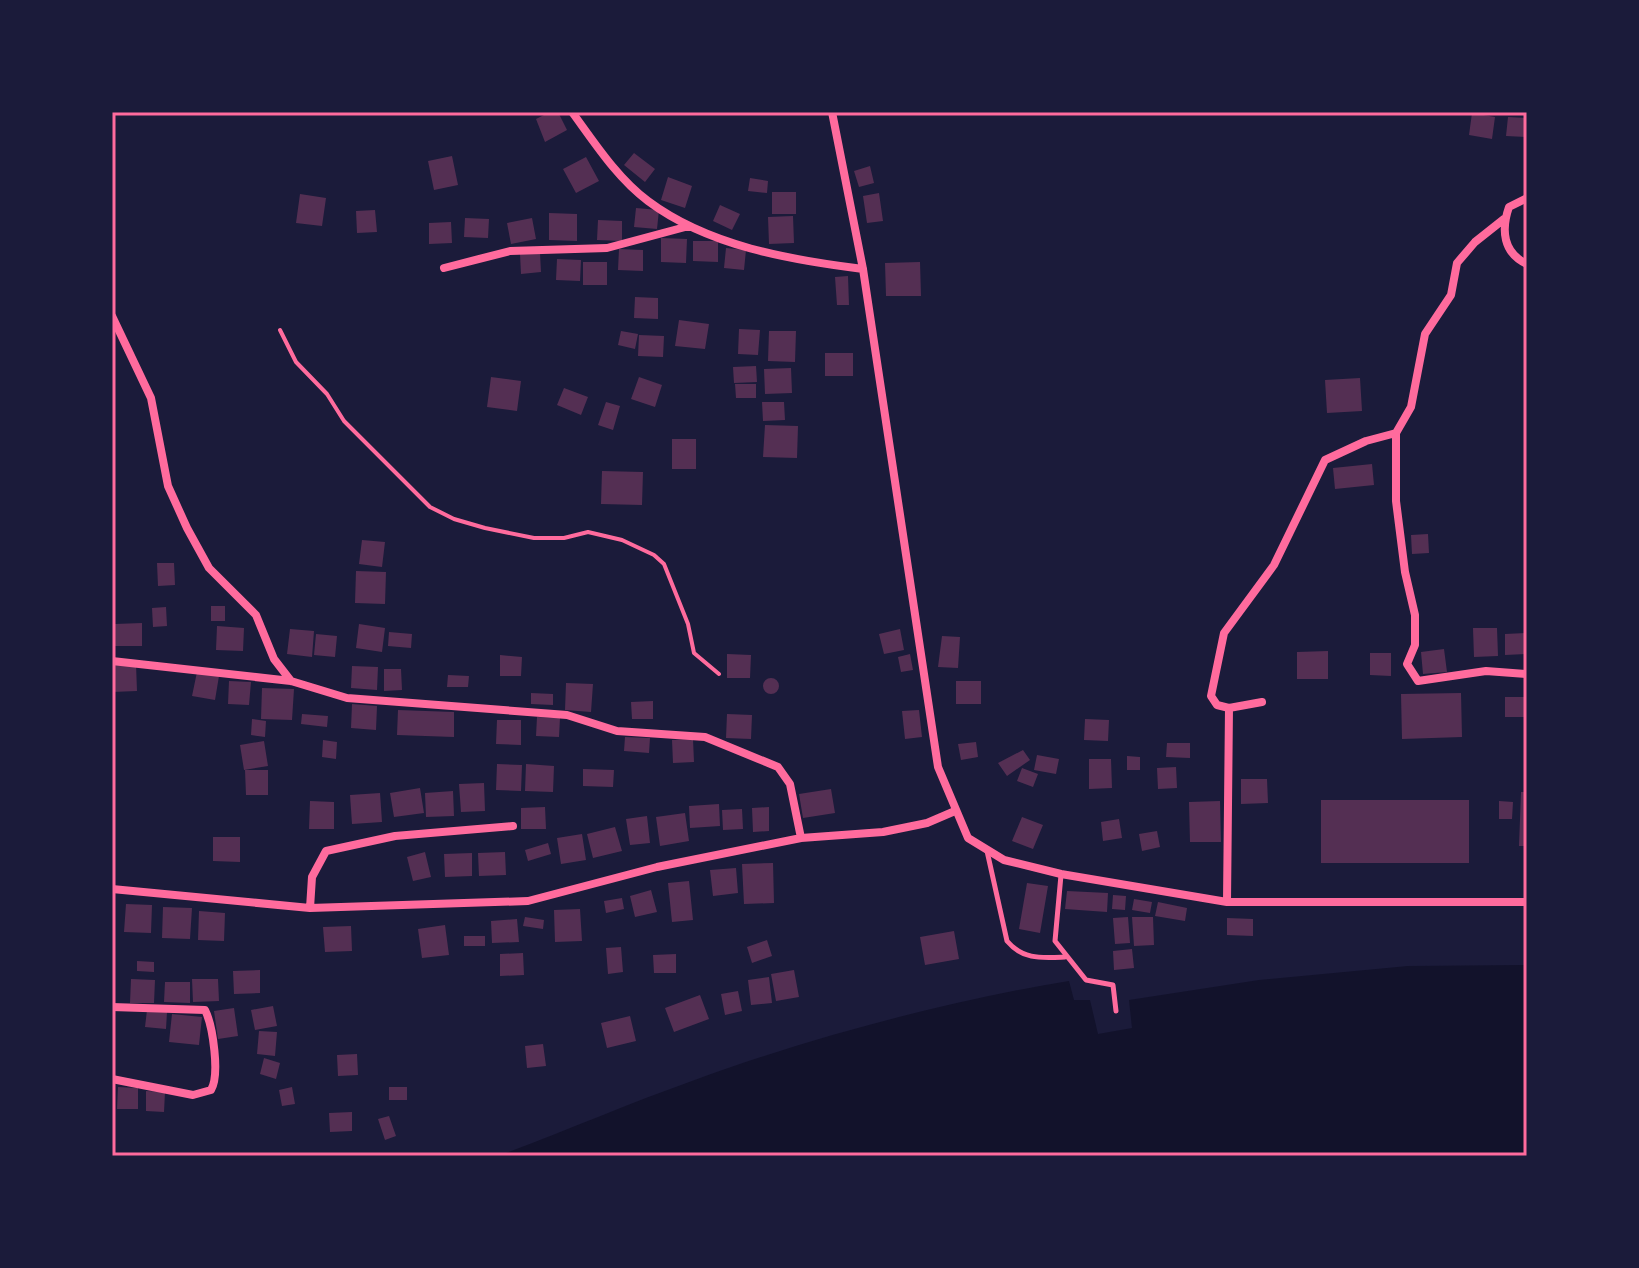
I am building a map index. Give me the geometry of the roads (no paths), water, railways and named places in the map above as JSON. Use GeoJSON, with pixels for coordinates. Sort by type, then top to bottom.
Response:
{"type":"FeatureCollection","features":[{"type":"Feature","properties":{"kind":"street"},"geometry":{"type":"LineString","coordinates":[[572,112],[607,159],[646,200],[689,226],[802,261],[863,269]]}},
{"type":"Feature","properties":{"kind":"street"},"geometry":{"type":"LineString","coordinates":[[832,112],[863,269],[938,767],[968,838],[1004,860],[1061,874],[1227,902],[1527,902]]}},
{"type":"Feature","properties":{"kind":"street"},"geometry":{"type":"LineString","coordinates":[[1527,198],[1509,207],[1504,219],[1504,235],[1510,251],[1527,264]]}},
{"type":"Feature","properties":{"kind":"street"},"geometry":{"type":"LineString","coordinates":[[1504,219],[1475,242],[1457,263],[1451,295],[1425,334],[1411,407],[1396,433],[1397,511],[1415,615],[1415,645],[1407,664],[1418,681],[1486,671],[1527,674]]}},
{"type":"Feature","properties":{"kind":"street"},"geometry":{"type":"LineString","coordinates":[[444,268],[510,251],[607,248],[689,226]]}},
{"type":"Feature","properties":{"kind":"street"},"geometry":{"type":"LineString","coordinates":[[112,316],[151,398],[168,486],[187,528],[209,568],[256,615],[274,659],[291,681]]}},
{"type":"Feature","properties":{"kind":"street"},"geometry":{"type":"LineString","coordinates":[[1262,702],[1229,708],[1217,705],[1211,696],[1218,647],[1224,633],[1274,565],[1325,460],[1366,441],[1396,433]]}},
{"type":"Feature","properties":{"kind":"street"},"geometry":{"type":"LineString","coordinates":[[112,661],[291,681],[347,698],[567,715],[617,731],[705,737],[778,767],[790,784],[801,838]]}},
{"type":"Feature","properties":{"kind":"street"},"geometry":{"type":"LineString","coordinates":[[1227,902],[1229,708]]}},
{"type":"Feature","properties":{"kind":"street"},"geometry":{"type":"LineString","coordinates":[[112,889],[310,908],[528,901],[657,867],[801,838],[883,832],[927,823],[955,811]]}},
{"type":"Feature","properties":{"kind":"street"},"geometry":{"type":"LineString","coordinates":[[310,908],[312,877],[326,851],[395,836],[513,826]]}},
{"type":"Feature","properties":{"kind":"street"},"geometry":{"type":"LineString","coordinates":[[112,1007],[205,1010],[213,1037],[215,1082],[211,1090],[193,1095],[112,1079]]}},
{"type":"Feature","properties":{"kind":"lane"},"geometry":{"type":"LineString","coordinates":[[986,850],[1007,941],[1015,951],[1031,958],[1065,957]]}},
{"type":"Feature","properties":{"kind":"lane"},"geometry":{"type":"LineString","coordinates":[[1061,874],[1055,941],[1086,980],[1113,985],[1116,1011]]}}]}
